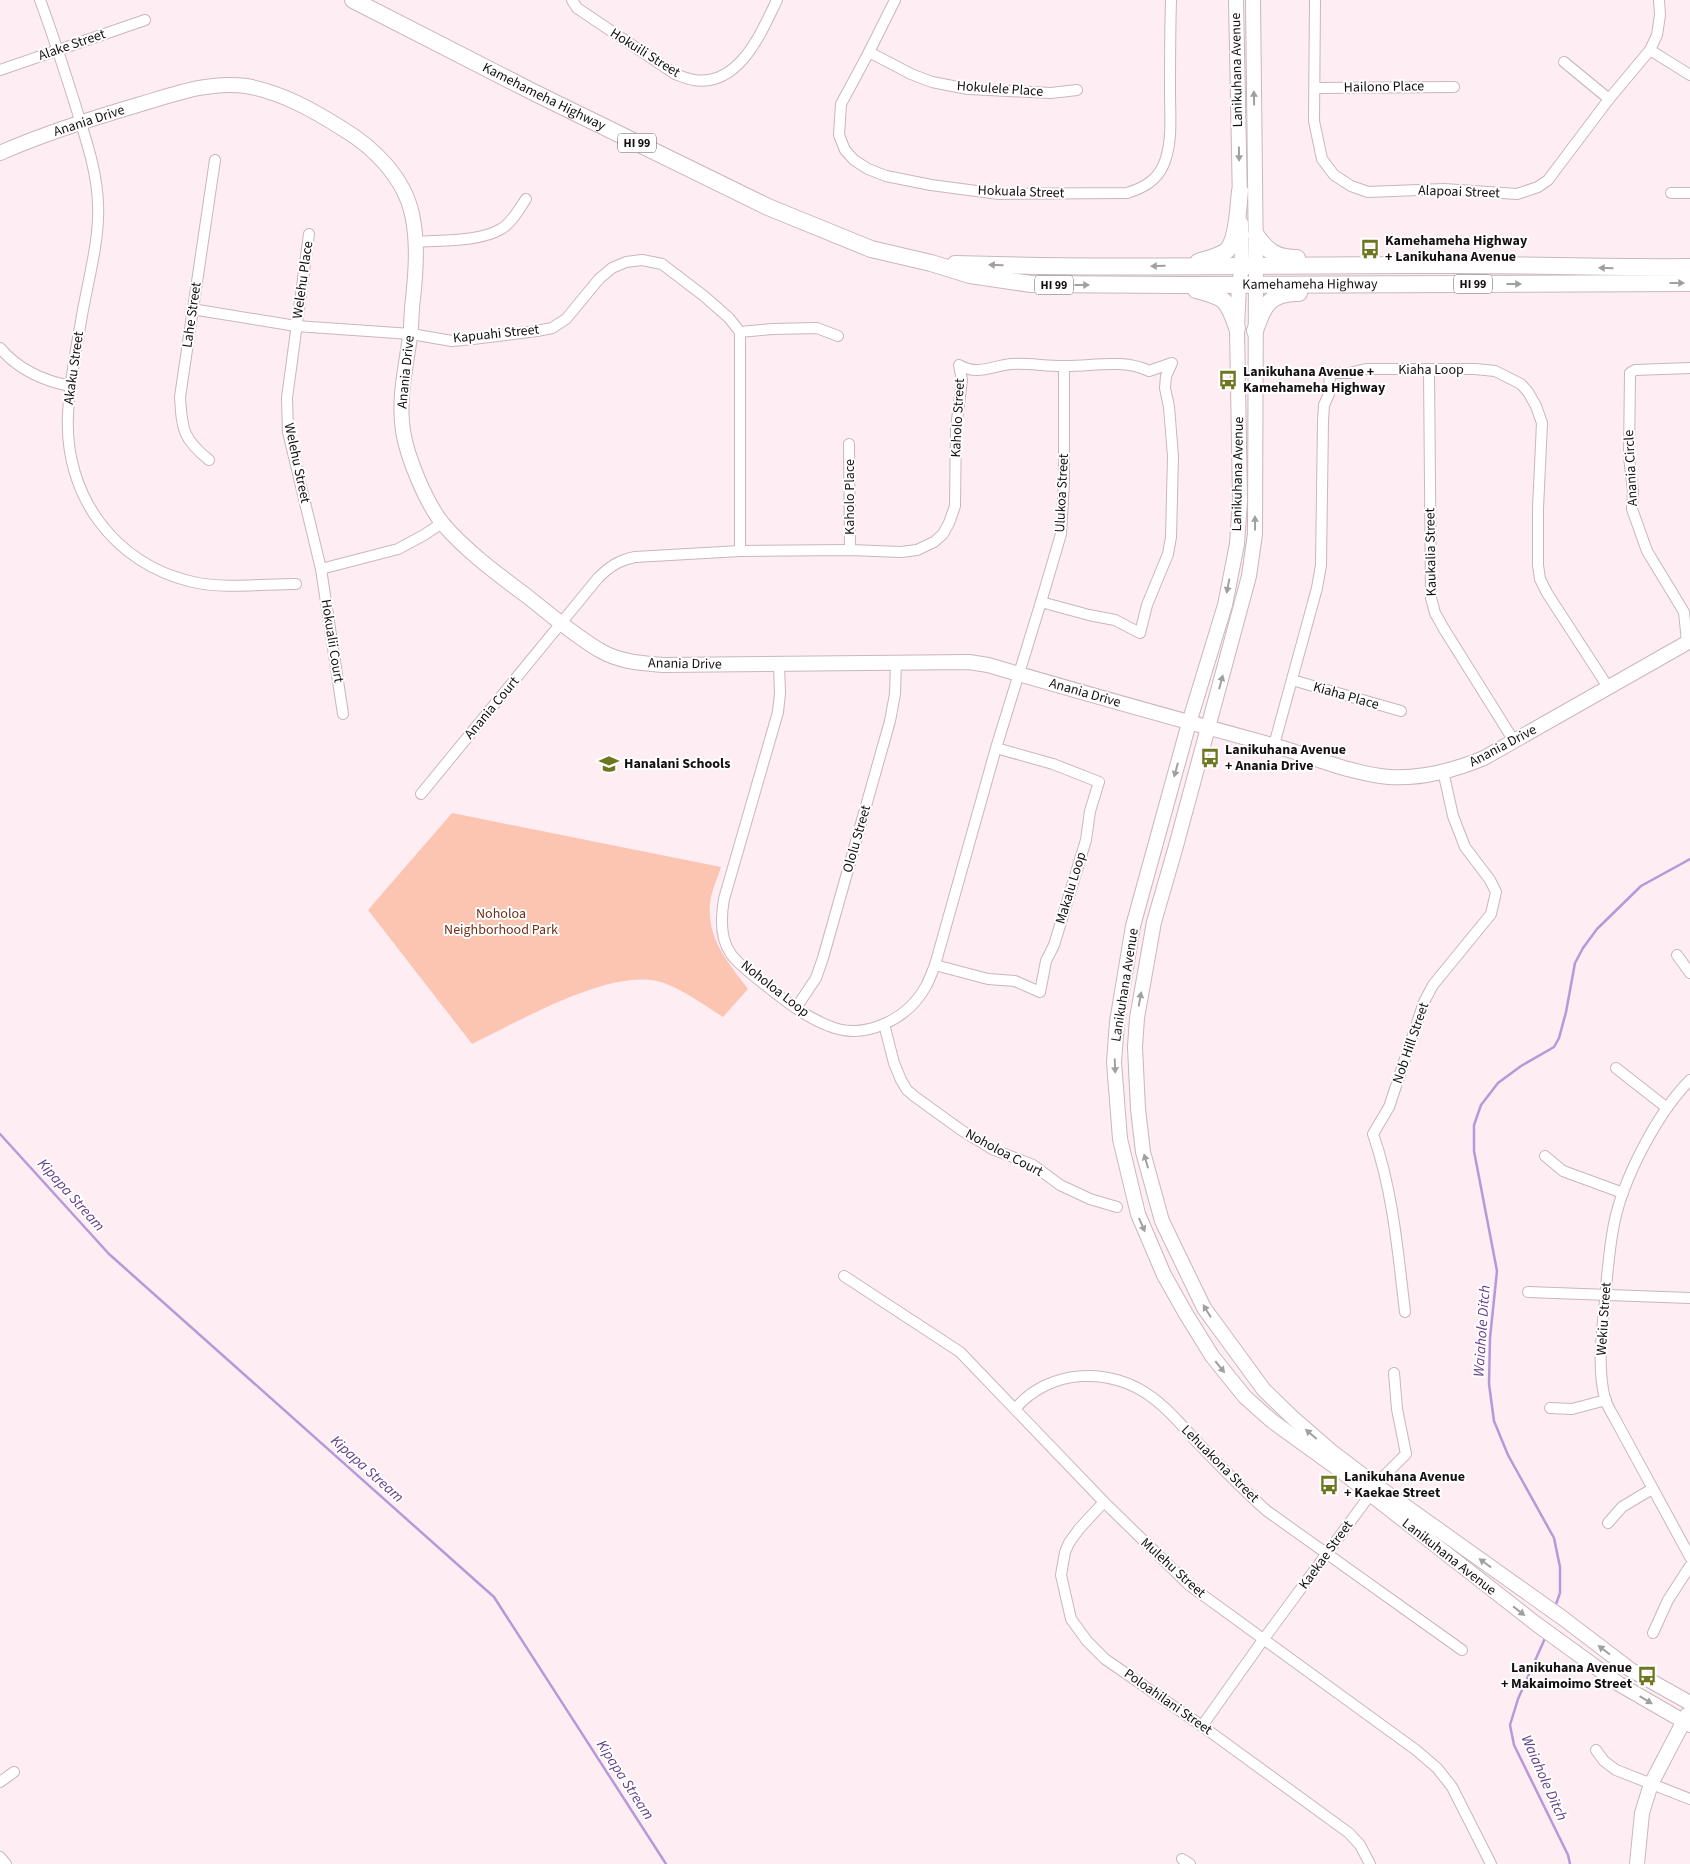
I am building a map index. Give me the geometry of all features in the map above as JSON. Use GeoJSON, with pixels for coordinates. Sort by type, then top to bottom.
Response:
{"type":"FeatureCollection","features":[{"type":"Feature","properties":{"kind":"main road","name":"Kamehameha Highway"},"geometry":{"type":"LineString","coordinates":[[353,0],[533,92],[768,207],[870,249],[931,263],[970,275],[1031,284],[1179,286],[1256,284],[1690,283]]}},
{"type":"Feature","properties":{"kind":"main road","name":"Lanikuhana Avenue"},"geometry":{"type":"LineString","coordinates":[[1236,0],[1240,191],[1249,267],[1256,284],[1254,552],[1208,729],[1154,922],[1136,1018],[1135,1047],[1138,1109],[1143,1152],[1162,1220],[1204,1308],[1264,1390],[1292,1418],[1331,1451],[1373,1491],[1534,1623],[1619,1684],[1688,1719]]}},
{"type":"Feature","properties":{"kind":"main road","name":"Lanikuhana Avenue"},"geometry":{"type":"LineString","coordinates":[[1253,0],[1256,235],[1249,267],[1239,285],[1237,328],[1240,501],[1237,544],[1225,604],[1189,723],[1133,926],[1119,1012],[1114,1062],[1120,1139],[1138,1214],[1164,1275],[1212,1356],[1245,1397],[1272,1421],[1337,1468],[1564,1619],[1631,1670],[1690,1703]]}},
{"type":"Feature","properties":{"kind":"main road","name":"Anania Drive"},"geometry":{"type":"LineString","coordinates":[[0,153],[80,122],[195,88],[233,86],[265,90],[294,101],[359,139],[392,171],[411,211],[416,242],[416,276],[411,334],[401,395],[403,433],[415,472],[442,523],[473,552],[562,623],[602,651],[618,658],[663,665],[969,662],[988,665],[1208,729],[1274,745],[1345,767],[1388,777],[1413,777],[1462,767],[1484,758],[1688,641]]}},
{"type":"Feature","properties":{"kind":"main road"},"geometry":{"type":"LineString","coordinates":[[1185,265],[1220,254],[1230,247],[1234,236],[1240,191]]}},
{"type":"Feature","properties":{"kind":"main road"},"geometry":{"type":"LineString","coordinates":[[1256,235],[1267,250],[1279,256],[1424,264]]}},
{"type":"Feature","properties":{"kind":"main road","name":"Kamehameha Highway"},"geometry":{"type":"LineString","coordinates":[[931,263],[1055,267],[1185,265],[1249,267],[1424,264],[1617,268],[1690,267]]}},
{"type":"Feature","properties":{"kind":"main road"},"geometry":{"type":"LineString","coordinates":[[1255,331],[1265,306],[1278,295],[1288,292],[1359,293],[1464,284]]}},
{"type":"Feature","properties":{"kind":"main road"},"geometry":{"type":"LineString","coordinates":[[1179,286],[1212,294],[1223,299],[1233,313],[1237,328]]}},
{"type":"Feature","properties":{"kind":"main road"},"geometry":{"type":"LineString","coordinates":[[1637,1864],[1642,1813],[1651,1784],[1688,1719]]}},
{"type":"Feature","properties":{"kind":"street","name":"Akaku Street"},"geometry":{"type":"LineString","coordinates":[[40,0],[58,51],[94,168],[98,206],[97,229],[68,414],[69,447],[78,485],[101,526],[127,552],[148,566],[172,576],[216,585],[296,584]]}},
{"type":"Feature","properties":{"kind":"street","name":"Hokuili Street"},"geometry":{"type":"LineString","coordinates":[[572,0],[577,8],[675,74],[693,80],[709,80],[721,77],[736,68],[750,51],[777,0]]}},
{"type":"Feature","properties":{"kind":"street","name":"Hokuala Street"},"geometry":{"type":"LineString","coordinates":[[895,0],[841,104],[839,135],[846,150],[854,160],[868,170],[886,176],[931,185],[999,194],[1128,193],[1142,188],[1154,179],[1163,167],[1170,133],[1171,0]]}},
{"type":"Feature","properties":{"kind":"street","name":"Alapoai Street"},"geometry":{"type":"LineString","coordinates":[[1315,0],[1314,121],[1322,159],[1334,175],[1351,186],[1368,192],[1444,189],[1517,194],[1538,187],[1548,180],[1609,99],[1650,50],[1658,29],[1660,15],[1659,0]]}},
{"type":"Feature","properties":{"kind":"street","name":"Alake Street"},"geometry":{"type":"LineString","coordinates":[[0,70],[145,20]]}},
{"type":"Feature","properties":{"kind":"street"},"geometry":{"type":"LineString","coordinates":[[1650,50],[1690,76]]}},
{"type":"Feature","properties":{"kind":"street","name":"Hokulele Place"},"geometry":{"type":"LineString","coordinates":[[869,52],[911,74],[932,82],[968,89],[1051,92],[1077,90]]}},
{"type":"Feature","properties":{"kind":"street"},"geometry":{"type":"LineString","coordinates":[[1564,62],[1609,99]]}},
{"type":"Feature","properties":{"kind":"street","name":"Hailono Place"},"geometry":{"type":"LineString","coordinates":[[1315,88],[1454,86]]}},
{"type":"Feature","properties":{"kind":"street","name":"Lahe Street"},"geometry":{"type":"LineString","coordinates":[[209,460],[194,448],[184,433],[180,398],[215,160]]}},
{"type":"Feature","properties":{"kind":"street"},"geometry":{"type":"LineString","coordinates":[[1671,193],[1690,193]]}},
{"type":"Feature","properties":{"kind":"street"},"geometry":{"type":"LineString","coordinates":[[416,242],[466,238],[501,229],[511,220],[526,199]]}},
{"type":"Feature","properties":{"kind":"street","name":"Welehu Place"},"geometry":{"type":"LineString","coordinates":[[296,326],[309,234]]}},
{"type":"Feature","properties":{"kind":"street","name":"Kapuahi Street"},"geometry":{"type":"LineString","coordinates":[[192,309],[296,326],[411,334],[452,341],[552,328],[566,319],[612,268],[626,262],[642,260],[662,264],[704,296],[729,318],[740,332]]}},
{"type":"Feature","properties":{"kind":"street","name":"Welehu Street"},"geometry":{"type":"LineString","coordinates":[[296,326],[287,398],[288,432],[321,569]]}},
{"type":"Feature","properties":{"kind":"street"},"geometry":{"type":"LineString","coordinates":[[740,551],[740,332],[817,328],[838,336]]}},
{"type":"Feature","properties":{"kind":"street"},"geometry":{"type":"LineString","coordinates":[[0,348],[22,369],[55,383],[71,386]]}},
{"type":"Feature","properties":{"kind":"street","name":"Kaholo Street"},"geometry":{"type":"LineString","coordinates":[[562,623],[598,578],[608,568],[622,559],[740,551],[850,550],[883,552],[917,550],[934,542],[943,534],[955,506],[956,428],[962,380],[959,365],[968,370],[975,371],[1012,364],[1064,366],[1120,364],[1137,365],[1149,371],[1172,363],[1166,376],[1165,388],[1169,407],[1173,456],[1171,537],[1168,554],[1147,605],[1140,633],[1115,620],[1072,611],[1042,602]]}},
{"type":"Feature","properties":{"kind":"street","name":"Ulukoa Street"},"geometry":{"type":"LineString","coordinates":[[1018,674],[1042,602],[1061,534],[1063,514],[1064,366]]}},
{"type":"Feature","properties":{"kind":"street","name":"Anania Circle"},"geometry":{"type":"LineString","coordinates":[[1688,641],[1687,614],[1647,550],[1632,509],[1633,491],[1629,457],[1629,386],[1630,373],[1635,370],[1690,368]]}},
{"type":"Feature","properties":{"kind":"street","name":"Kiaha Loop"},"geometry":{"type":"LineString","coordinates":[[1274,745],[1317,588],[1321,565],[1322,421],[1324,405],[1329,394],[1330,373],[1349,373],[1366,369],[1495,371],[1521,384],[1536,406],[1542,423],[1538,508],[1538,565],[1540,579],[1547,594],[1608,687]]}},
{"type":"Feature","properties":{"kind":"street","name":"Kaukalia Street"},"geometry":{"type":"LineString","coordinates":[[1430,370],[1431,598],[1435,613],[1444,629],[1514,741]]}},
{"type":"Feature","properties":{"kind":"street","name":"Kaholo Place"},"geometry":{"type":"LineString","coordinates":[[849,444],[850,550]]}},
{"type":"Feature","properties":{"kind":"street"},"geometry":{"type":"LineString","coordinates":[[321,569],[398,549],[442,523]]}},
{"type":"Feature","properties":{"kind":"street","name":"Hokualii Court"},"geometry":{"type":"LineString","coordinates":[[321,569],[343,714]]}},
{"type":"Feature","properties":{"kind":"street","name":"Anania Court"},"geometry":{"type":"LineString","coordinates":[[421,794],[562,623]]}},
{"type":"Feature","properties":{"kind":"street","name":"Ololu Street"},"geometry":{"type":"LineString","coordinates":[[796,1008],[816,978],[823,958],[890,721],[895,694],[896,663]]}},
{"type":"Feature","properties":{"kind":"street","name":"Noholoa Loop"},"geometry":{"type":"LineString","coordinates":[[779,665],[780,693],[778,712],[732,866],[721,915],[723,936],[730,954],[758,979],[796,1008],[824,1024],[848,1031],[867,1030],[884,1024],[901,1014],[926,986],[935,965],[1018,674]]}},
{"type":"Feature","properties":{"kind":"street","name":"Kiaha Place"},"geometry":{"type":"LineString","coordinates":[[1292,680],[1400,711]]}},
{"type":"Feature","properties":{"kind":"street","name":"Makalu Loop"},"geometry":{"type":"LineString","coordinates":[[935,965],[988,978],[1015,981],[1040,992],[1046,961],[1054,946],[1086,840],[1090,811],[1099,782],[1053,764],[996,748]]}},
{"type":"Feature","properties":{"kind":"street","name":"Nob Hill Street"},"geometry":{"type":"LineString","coordinates":[[1405,1312],[1396,1238],[1378,1149],[1373,1134],[1389,1107],[1424,1002],[1433,985],[1490,914],[1496,892],[1490,880],[1466,847],[1452,816],[1443,771]]}},
{"type":"Feature","properties":{"kind":"street"},"geometry":{"type":"LineString","coordinates":[[1677,955],[1690,973]]}},
{"type":"Feature","properties":{"kind":"street","name":"Noholoa Court"},"geometry":{"type":"LineString","coordinates":[[884,1024],[894,1063],[901,1080],[907,1090],[914,1096],[961,1130],[992,1148],[1033,1165],[1060,1185],[1090,1199],[1117,1207]]}},
{"type":"Feature","properties":{"kind":"street"},"geometry":{"type":"LineString","coordinates":[[1616,1068],[1667,1108]]}},
{"type":"Feature","properties":{"kind":"street","name":"Wekiu Street"},"geometry":{"type":"LineString","coordinates":[[1690,1080],[1667,1108],[1638,1159],[1623,1193],[1614,1223],[1602,1329],[1601,1379],[1606,1400],[1690,1557]]}},
{"type":"Feature","properties":{"kind":"street"},"geometry":{"type":"LineString","coordinates":[[1545,1156],[1563,1171],[1623,1193]]}},
{"type":"Feature","properties":{"kind":"street","name":"Mulehu Street"},"geometry":{"type":"LineString","coordinates":[[844,1276],[960,1352],[1104,1502],[1189,1585],[1416,1750],[1437,1768],[1452,1787],[1491,1864]]}},
{"type":"Feature","properties":{"kind":"street"},"geometry":{"type":"LineString","coordinates":[[1528,1292],[1690,1298]]}},
{"type":"Feature","properties":{"kind":"street","name":"Kaekae Street"},"geometry":{"type":"LineString","coordinates":[[1202,1726],[1373,1491],[1406,1454],[1397,1409],[1394,1373]]}},
{"type":"Feature","properties":{"kind":"street","name":"Lehuakona Street"},"geometry":{"type":"LineString","coordinates":[[1015,1409],[1022,1400],[1048,1384],[1066,1377],[1098,1376],[1135,1387],[1153,1397],[1168,1411],[1241,1489],[1267,1511],[1462,1650]]}},
{"type":"Feature","properties":{"kind":"street"},"geometry":{"type":"LineString","coordinates":[[1550,1408],[1572,1409],[1606,1400]]}},
{"type":"Feature","properties":{"kind":"street"},"geometry":{"type":"LineString","coordinates":[[1608,1524],[1622,1507],[1652,1489]]}},
{"type":"Feature","properties":{"kind":"street","name":"Poloahilani Street"},"geometry":{"type":"LineString","coordinates":[[1104,1502],[1079,1529],[1065,1552],[1061,1575],[1071,1619],[1087,1642],[1105,1659],[1202,1726],[1348,1833],[1360,1845],[1370,1864]]}},
{"type":"Feature","properties":{"kind":"street"},"geometry":{"type":"LineString","coordinates":[[1653,1632],[1668,1600],[1690,1566]]}},
{"type":"Feature","properties":{"kind":"street"},"geometry":{"type":"LineString","coordinates":[[1596,1750],[1604,1761],[1616,1770],[1690,1799]]}},
{"type":"Feature","properties":{"kind":"street"},"geometry":{"type":"LineString","coordinates":[[0,1782],[14,1772]]}},
{"type":"Feature","properties":{"kind":"street"},"geometry":{"type":"LineString","coordinates":[[0,1857],[6,1864]]}},
{"type":"Feature","properties":{"kind":"green space","name":"Noholoa Neighborhood Park"},"geometry":{"type":"Polygon","coordinates":[[[452,813],[721,867],[711,897],[711,923],[714,935],[725,957],[748,989],[723,1017],[687,994],[664,983],[643,980],[619,982],[566,999],[472,1044],[368,910],[452,813]]]}},
{"type":"Feature","properties":{"kind":"waterway","name":"Waiahole Ditch"},"geometry":{"type":"LineString","coordinates":[[1555,1607],[1560,1593],[1560,1567],[1554,1538],[1508,1455],[1494,1421],[1489,1384],[1490,1338],[1497,1271],[1474,1151],[1474,1125],[1481,1105],[1498,1083],[1521,1066],[1554,1047],[1559,1038],[1566,1012],[1575,963],[1597,929],[1641,886],[1690,859]]}},
{"type":"Feature","properties":{"kind":"waterway","name":"Kipapa Stream"},"geometry":{"type":"LineString","coordinates":[[0,1134],[109,1254],[494,1597],[666,1864]]}},
{"type":"Feature","properties":{"kind":"waterway","name":"Waiahole Ditch"},"geometry":{"type":"LineString","coordinates":[[1546,1636],[1518,1699],[1510,1725],[1514,1745],[1568,1855],[1570,1864]]}},
{"type":"Feature","properties":{"kind":"place","name":"Kamehameha Highway + Lanikuhana Avenue"},"geometry":{"type":"Point","coordinates":[1370,249]}},
{"type":"Feature","properties":{"kind":"place","name":"Lanikuhana Avenue + Kamehameha Highway"},"geometry":{"type":"Point","coordinates":[1228,380]}},
{"type":"Feature","properties":{"kind":"place","name":"Lanikuhana Avenue + Anania Drive"},"geometry":{"type":"Point","coordinates":[1210,758]}},
{"type":"Feature","properties":{"kind":"place","name":"Hanalani Schools"},"geometry":{"type":"Point","coordinates":[609,764]}},
{"type":"Feature","properties":{"kind":"place","name":"Lanikuhana Avenue + Kaekae Street"},"geometry":{"type":"Point","coordinates":[1329,1485]}},
{"type":"Feature","properties":{"kind":"place","name":"Lanikuhana Avenue + Makaimoimo Street"},"geometry":{"type":"Point","coordinates":[1647,1676]}}]}
